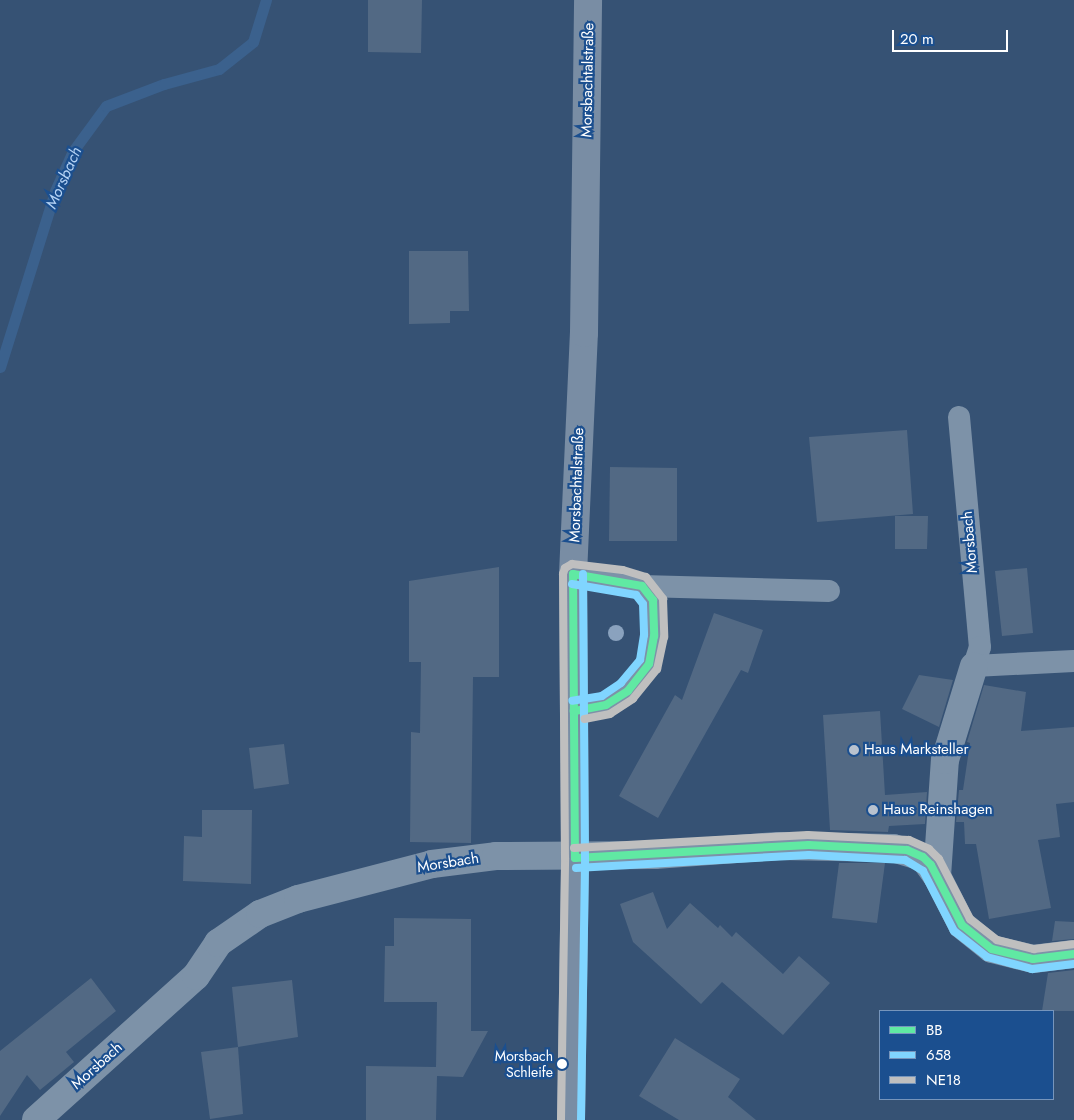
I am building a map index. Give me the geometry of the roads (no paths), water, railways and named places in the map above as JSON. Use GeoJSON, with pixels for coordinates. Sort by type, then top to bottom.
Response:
{"type":"FeatureCollection","features":[{"type":"Feature","properties":{"kind":"main road","name":"Morsbachtalstraße"},"geometry":{"type":"LineString","coordinates":[[571,1120],[575,858],[573,574],[584,333],[588,0]]}},
{"type":"Feature","properties":{"kind":"street","name":"Morsbach"},"geometry":{"type":"LineString","coordinates":[[937,876],[945,760],[974,666]]}},
{"type":"Feature","properties":{"kind":"street","name":"Morsbach"},"geometry":{"type":"LineString","coordinates":[[36,1120],[196,976],[218,943],[260,914],[298,899],[432,864],[496,856],[575,858],[809,845],[893,848],[923,857],[937,876],[962,925],[992,949],[1033,959],[1074,954]]}},
{"type":"Feature","properties":{"kind":"lane","name":"Morsbach"},"geometry":{"type":"LineString","coordinates":[[959,417],[980,647],[974,666]]}},
{"type":"Feature","properties":{"kind":"lane"},"geometry":{"type":"LineString","coordinates":[[573,574],[622,580],[642,586],[829,591]]}},
{"type":"Feature","properties":{"kind":"lane"},"geometry":{"type":"LineString","coordinates":[[574,711],[606,705],[628,692],[649,664],[654,636],[653,600],[642,586]]}},
{"type":"Feature","properties":{"kind":"lane"},"geometry":{"type":"LineString","coordinates":[[974,666],[1074,660]]}},
{"type":"Feature","properties":{"kind":"waterway","name":"Morsbach"},"geometry":{"type":"LineString","coordinates":[[0,367],[55,191],[73,151],[106,106],[164,84],[219,69],[253,42],[266,0]]}},
{"type":"Feature","properties":{"kind":"place","name":"Haus Marksteller"},"geometry":{"type":"Point","coordinates":[854,750]}},
{"type":"Feature","properties":{"kind":"place","name":"Haus Reinshagen"},"geometry":{"type":"Point","coordinates":[873,810]}},
{"type":"Feature","properties":{"kind":"place","name":"Morsbach Schleife"},"geometry":{"type":"Point","coordinates":[562,1064]}}]}
